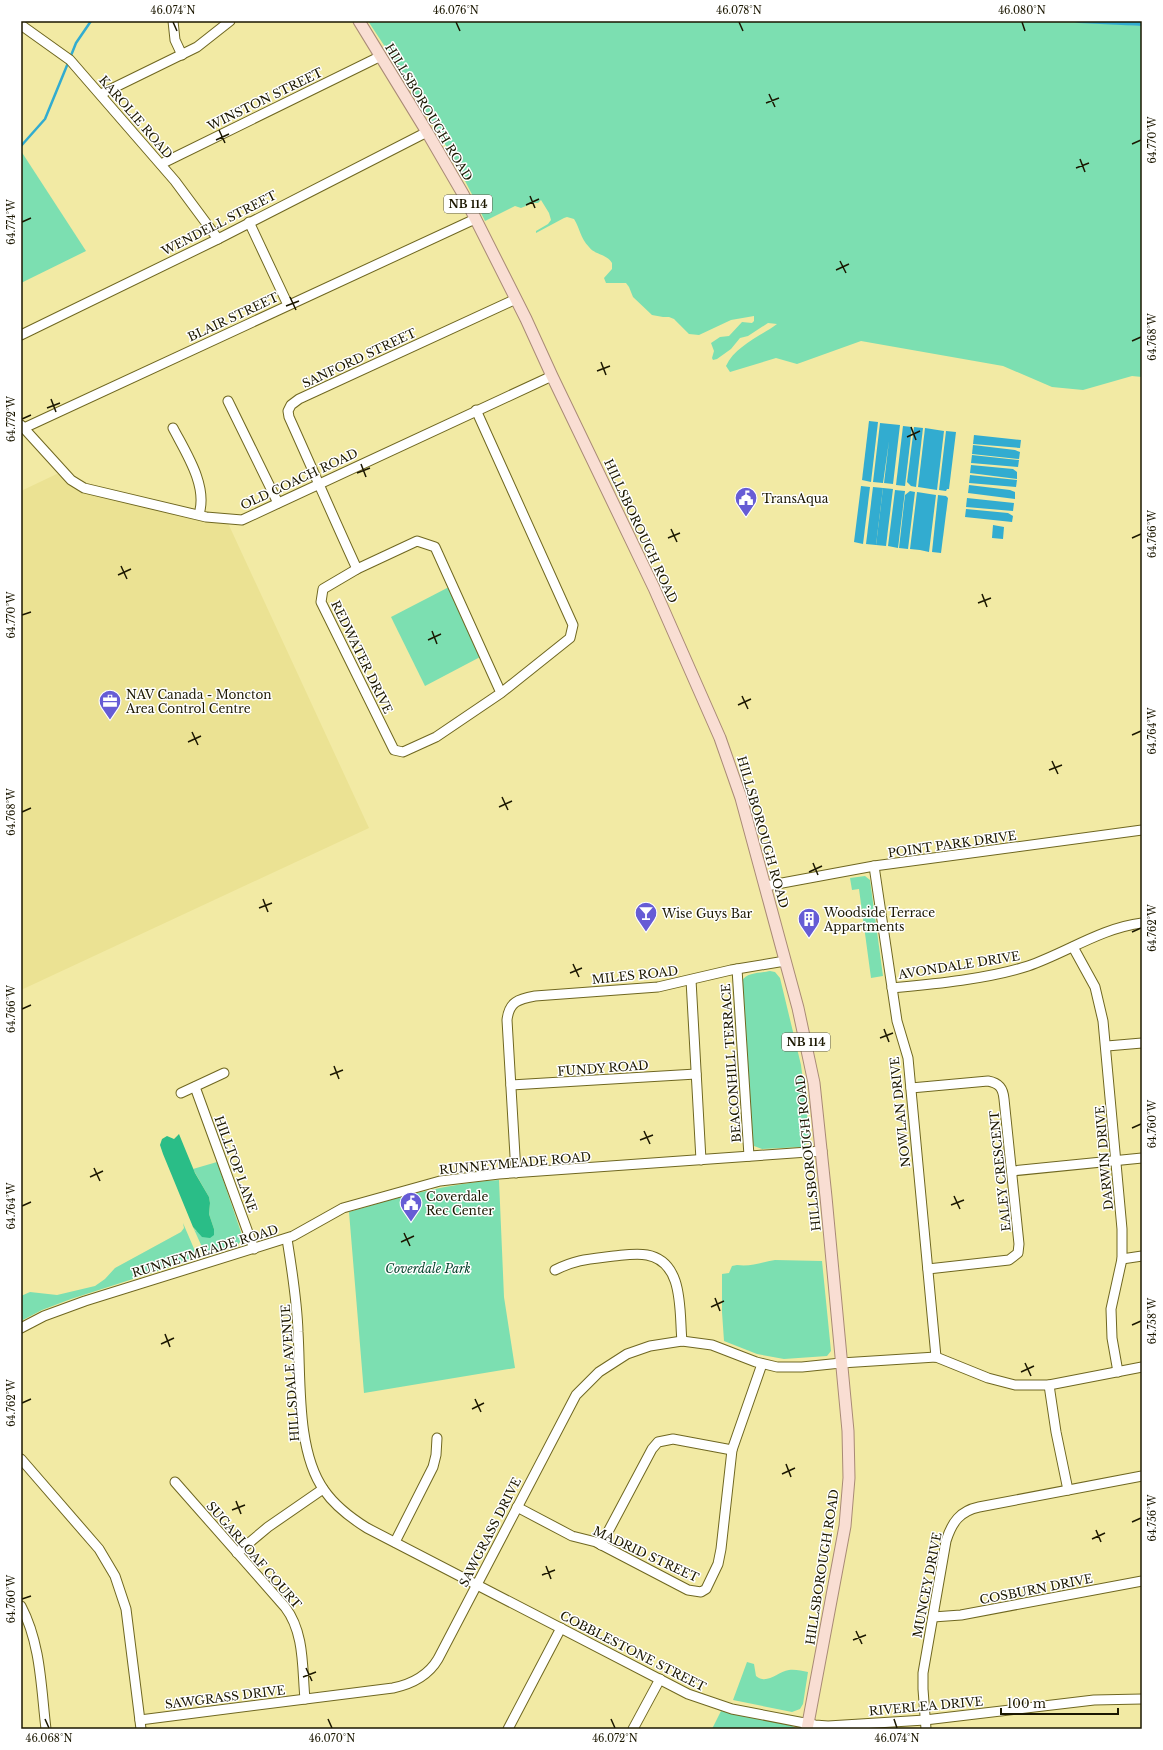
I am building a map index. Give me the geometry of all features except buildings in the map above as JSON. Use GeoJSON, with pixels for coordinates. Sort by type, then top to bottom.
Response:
{"type":"FeatureCollection","features":[{"type":"Feature","properties":{"kind":"main road","name":"HILLSBOROUGH ROAD"},"geometry":{"type":"LineString","coordinates":[[359,21],[428,132],[463,194],[516,299],[654,588],[720,738],[741,798],[766,886],[810,1061],[816,1099],[848,1431],[849,1495],[845,1526],[808,1726]]}},
{"type":"Feature","properties":{"kind":"street"},"geometry":{"type":"LineString","coordinates":[[173,21],[175,40],[182,55]]}},
{"type":"Feature","properties":{"kind":"street"},"geometry":{"type":"LineString","coordinates":[[101,94],[197,47],[226,22]]}},
{"type":"Feature","properties":{"kind":"street","name":"KAROLIE ROAD"},"geometry":{"type":"LineString","coordinates":[[21,26],[70,60],[161,164],[218,239]]}},
{"type":"Feature","properties":{"kind":"street","name":"WINSTON STREET"},"geometry":{"type":"LineString","coordinates":[[161,164],[381,56]]}},
{"type":"Feature","properties":{"kind":"street","name":"WENDELL STREET"},"geometry":{"type":"LineString","coordinates":[[21,335],[218,239],[428,132]]}},
{"type":"Feature","properties":{"kind":"street","name":"BLAIR STREET"},"geometry":{"type":"LineString","coordinates":[[23,426],[475,219]]}},
{"type":"Feature","properties":{"kind":"street"},"geometry":{"type":"LineString","coordinates":[[249,222],[288,305]]}},
{"type":"Feature","properties":{"kind":"street","name":"SANFORD STREET"},"geometry":{"type":"LineString","coordinates":[[320,484],[289,417],[288,411],[291,405],[299,399],[336,381],[516,299]]}},
{"type":"Feature","properties":{"kind":"street","name":"OLD COACH ROAD"},"geometry":{"type":"LineString","coordinates":[[23,426],[71,480],[84,488],[199,514],[206,517],[242,520],[552,376]]}},
{"type":"Feature","properties":{"kind":"street"},"geometry":{"type":"LineString","coordinates":[[228,401],[278,504]]}},
{"type":"Feature","properties":{"kind":"street","name":"REDWATER DRIVE"},"geometry":{"type":"LineString","coordinates":[[476,410],[573,625],[570,638],[501,693],[436,737],[403,752],[394,750],[321,602],[323,588],[356,570],[417,541],[435,547],[501,693]]}},
{"type":"Feature","properties":{"kind":"street"},"geometry":{"type":"LineString","coordinates":[[173,428],[198,477],[201,507],[199,514]]}},
{"type":"Feature","properties":{"kind":"street"},"geometry":{"type":"LineString","coordinates":[[320,484],[326,502],[356,570]]}},
{"type":"Feature","properties":{"kind":"street","name":"POINT PARK DRIVE"},"geometry":{"type":"LineString","coordinates":[[766,886],[874,866],[1142,830]]}},
{"type":"Feature","properties":{"kind":"street","name":"NOWLAN DRIVE"},"geometry":{"type":"LineString","coordinates":[[874,866],[897,1021],[908,1058],[936,1357]]}},
{"type":"Feature","properties":{"kind":"street","name":"AVONDALE DRIVE"},"geometry":{"type":"LineString","coordinates":[[892,988],[935,984],[1003,972],[1046,959],[1112,930],[1142,923]]}},
{"type":"Feature","properties":{"kind":"street","name":"DARWIN DRIVE"},"geometry":{"type":"LineString","coordinates":[[1073,947],[1095,987],[1100,1006],[1106,1046],[1122,1229],[1122,1258],[1111,1309],[1112,1338],[1118,1372]]}},
{"type":"Feature","properties":{"kind":"street","name":"MILES ROAD"},"geometry":{"type":"LineString","coordinates":[[511,1085],[507,1020],[512,1005],[518,1000],[535,996],[658,987],[737,969],[785,961]]}},
{"type":"Feature","properties":{"kind":"street","name":"BEACONHILL TERRACE"},"geometry":{"type":"LineString","coordinates":[[737,969],[749,1156]]}},
{"type":"Feature","properties":{"kind":"street"},"geometry":{"type":"LineString","coordinates":[[690,980],[702,1160]]}},
{"type":"Feature","properties":{"kind":"street"},"geometry":{"type":"LineString","coordinates":[[1106,1046],[1142,1042]]}},
{"type":"Feature","properties":{"kind":"street"},"geometry":{"type":"LineString","coordinates":[[181,1093],[224,1073]]}},
{"type":"Feature","properties":{"kind":"street","name":"FUNDY ROAD"},"geometry":{"type":"LineString","coordinates":[[511,1085],[696,1074]]}},
{"type":"Feature","properties":{"kind":"street","name":"EALEY CRESCENT"},"geometry":{"type":"LineString","coordinates":[[911,1088],[988,1081],[1000,1086],[1004,1099],[1019,1244],[1019,1249],[1015,1256],[1007,1261],[928,1269]]}},
{"type":"Feature","properties":{"kind":"street"},"geometry":{"type":"LineString","coordinates":[[511,1085],[516,1173]]}},
{"type":"Feature","properties":{"kind":"street","name":"HILLTOP LANE"},"geometry":{"type":"LineString","coordinates":[[195,1087],[254,1249]]}},
{"type":"Feature","properties":{"kind":"street","name":"RUNNEYMEADE ROAD"},"geometry":{"type":"LineString","coordinates":[[21,1328],[44,1316],[85,1301],[287,1239],[343,1208],[407,1189],[450,1179],[822,1151]]}},
{"type":"Feature","properties":{"kind":"street"},"geometry":{"type":"LineString","coordinates":[[1012,1171],[1142,1158]]}},
{"type":"Feature","properties":{"kind":"street","name":"HILLSDALE AVENUE"},"geometry":{"type":"LineString","coordinates":[[287,1239],[297,1304],[304,1436],[310,1460],[323,1489],[334,1502],[367,1528],[477,1584]]}},
{"type":"Feature","properties":{"kind":"street"},"geometry":{"type":"LineString","coordinates":[[555,1270],[577,1260],[637,1254],[649,1255],[660,1260],[670,1270],[676,1282],[682,1341]]}},
{"type":"Feature","properties":{"kind":"street"},"geometry":{"type":"LineString","coordinates":[[1122,1258],[1142,1256]]}},
{"type":"Feature","properties":{"kind":"street","name":"SAWGRASS DRIVE"},"geometry":{"type":"LineString","coordinates":[[140,1724],[305,1699],[394,1688],[410,1684],[425,1674],[438,1659],[570,1406],[587,1382],[605,1367],[627,1354],[650,1346],[682,1341],[712,1345],[762,1364],[792,1368],[841,1363],[936,1357]]}},
{"type":"Feature","properties":{"kind":"street"},"geometry":{"type":"LineString","coordinates":[[936,1357],[998,1381],[1015,1385],[1049,1385],[1142,1367]]}},
{"type":"Feature","properties":{"kind":"street","name":"MADRID STREET"},"geometry":{"type":"LineString","coordinates":[[517,1507],[572,1536],[589,1540],[601,1545],[688,1590],[696,1592],[705,1590],[710,1584],[720,1557],[732,1450],[762,1364]]}},
{"type":"Feature","properties":{"kind":"street"},"geometry":{"type":"LineString","coordinates":[[1049,1385],[1056,1432],[1068,1490]]}},
{"type":"Feature","properties":{"kind":"street"},"geometry":{"type":"LineString","coordinates":[[395,1542],[433,1467],[436,1455],[437,1438]]}},
{"type":"Feature","properties":{"kind":"street"},"geometry":{"type":"LineString","coordinates":[[601,1545],[652,1449],[658,1442],[673,1439],[732,1450]]}},
{"type":"Feature","properties":{"kind":"street"},"geometry":{"type":"LineString","coordinates":[[21,1459],[99,1549],[115,1576],[126,1609],[140,1724]]}},
{"type":"Feature","properties":{"kind":"street","name":"MUNCEY DRIVE"},"geometry":{"type":"LineString","coordinates":[[926,1724],[923,1673],[946,1541],[951,1527],[962,1513],[973,1508],[1142,1476]]}},
{"type":"Feature","properties":{"kind":"street","name":"SUGARLOAF COURT"},"geometry":{"type":"LineString","coordinates":[[175,1482],[285,1608],[296,1624],[299,1636],[305,1699]]}},
{"type":"Feature","properties":{"kind":"street"},"geometry":{"type":"LineString","coordinates":[[238,1553],[268,1527],[323,1489]]}},
{"type":"Feature","properties":{"kind":"street","name":"COSBURN DRIVE"},"geometry":{"type":"LineString","coordinates":[[933,1617],[961,1615],[1142,1581]]}},
{"type":"Feature","properties":{"kind":"street","name":"COBBLESTONE STREET"},"geometry":{"type":"LineString","coordinates":[[477,1584],[688,1694],[719,1705],[808,1726]]}},
{"type":"Feature","properties":{"kind":"street"},"geometry":{"type":"LineString","coordinates":[[21,1606],[32,1630],[36,1645],[46,1729]]}},
{"type":"Feature","properties":{"kind":"street"},"geometry":{"type":"LineString","coordinates":[[508,1729],[561,1628]]}},
{"type":"Feature","properties":{"kind":"street"},"geometry":{"type":"LineString","coordinates":[[634,1729],[660,1679]]}},
{"type":"Feature","properties":{"kind":"street","name":"RIVERLEA DRIVE"},"geometry":{"type":"LineString","coordinates":[[808,1726],[926,1724],[1079,1701],[1142,1699]]}},
{"type":"Feature","properties":{"kind":"shaded area"},"geometry":{"type":"Polygon","coordinates":[[[63,471],[71,480],[227,521],[369,828],[21,990],[21,491],[63,471]]]}},
{"type":"Feature","properties":{"kind":"green space"},"geometry":{"type":"Polygon","coordinates":[[[368,21],[1070,21],[1142,26],[1142,377],[1132,376],[1083,390],[1052,387],[1003,366],[861,341],[797,364],[776,358],[730,372],[726,366],[730,359],[742,347],[777,324],[768,323],[748,336],[740,338],[731,349],[717,359],[713,360],[712,358],[714,351],[711,343],[720,337],[729,336],[742,322],[752,323],[754,321],[754,316],[731,320],[699,335],[689,334],[674,319],[652,315],[633,297],[626,283],[606,283],[604,278],[612,269],[612,263],[607,258],[594,252],[586,244],[574,219],[567,217],[564,218],[536,233],[536,231],[548,224],[551,220],[549,213],[541,200],[538,203],[533,203],[521,208],[515,206],[485,221],[445,144],[368,21]]]}},
{"type":"Feature","properties":{"kind":"green space"},"geometry":{"type":"Polygon","coordinates":[[[21,151],[86,251],[21,283],[21,151]]]}},
{"type":"Feature","properties":{"kind":"green space"},"geometry":{"type":"Polygon","coordinates":[[[449,587],[482,656],[425,686],[391,617],[449,587]]]}},
{"type":"Feature","properties":{"kind":"green space"},"geometry":{"type":"Polygon","coordinates":[[[865,876],[870,880],[883,976],[871,978],[859,889],[852,890],[850,878],[865,876]]]}},
{"type":"Feature","properties":{"kind":"green space"},"geometry":{"type":"Polygon","coordinates":[[[770,971],[775,972],[780,978],[801,1065],[810,1137],[810,1141],[802,1147],[762,1149],[754,1146],[749,1126],[742,981],[751,974],[770,971]]]}},
{"type":"Feature","properties":{"kind":"green space"},"geometry":{"type":"Polygon","coordinates":[[[179,1134],[195,1173],[209,1197],[209,1214],[214,1229],[214,1235],[210,1238],[202,1237],[193,1227],[160,1145],[162,1139],[167,1136],[174,1139],[179,1134]]]}},
{"type":"Feature","properties":{"kind":"green space"},"geometry":{"type":"Polygon","coordinates":[[[217,1162],[243,1238],[237,1246],[206,1256],[193,1227],[196,1231],[214,1229],[209,1214],[209,1197],[193,1169],[217,1162]]]}},
{"type":"Feature","properties":{"kind":"green space","name":"Coverdale Park"},"geometry":{"type":"Polygon","coordinates":[[[499,1180],[504,1297],[515,1368],[364,1393],[349,1212],[442,1187],[499,1180]]]}},
{"type":"Feature","properties":{"kind":"green space"},"geometry":{"type":"Polygon","coordinates":[[[183,1223],[198,1258],[71,1299],[42,1310],[21,1321],[21,1296],[30,1292],[57,1295],[95,1286],[105,1279],[115,1268],[181,1232],[184,1228],[183,1223]]]}},
{"type":"Feature","properties":{"kind":"green space"},"geometry":{"type":"Polygon","coordinates":[[[775,1260],[822,1261],[831,1351],[827,1356],[784,1359],[757,1354],[724,1341],[722,1274],[729,1273],[732,1266],[751,1265],[775,1260]]]}},
{"type":"Feature","properties":{"kind":"green space"},"geometry":{"type":"Polygon","coordinates":[[[747,1662],[754,1664],[756,1676],[764,1679],[768,1679],[789,1670],[808,1672],[803,1704],[800,1709],[792,1712],[733,1700],[747,1662]]]}},
{"type":"Feature","properties":{"kind":"green space"},"geometry":{"type":"Polygon","coordinates":[[[721,1711],[790,1725],[796,1728],[712,1729],[721,1711]]]}},
{"type":"Feature","properties":{"kind":"water"},"geometry":{"type":"Polygon","coordinates":[[[1070,21],[1142,21],[1142,26],[1079,23],[1070,21]]]}},
{"type":"Feature","properties":{"kind":"water"},"geometry":{"type":"Polygon","coordinates":[[[869,421],[878,422],[871,482],[862,480],[869,421]]]}},
{"type":"Feature","properties":{"kind":"water"},"geometry":{"type":"Polygon","coordinates":[[[880,423],[900,425],[893,484],[884,483],[889,441],[883,483],[873,482],[880,423]]]}},
{"type":"Feature","properties":{"kind":"water"},"geometry":{"type":"Polygon","coordinates":[[[903,426],[912,427],[905,486],[896,485],[903,426]]]}},
{"type":"Feature","properties":{"kind":"water"},"geometry":{"type":"Polygon","coordinates":[[[914,427],[923,428],[916,487],[911,486],[907,482],[914,427]]]}},
{"type":"Feature","properties":{"kind":"water"},"geometry":{"type":"Polygon","coordinates":[[[925,428],[944,431],[937,490],[918,487],[925,428]]]}},
{"type":"Feature","properties":{"kind":"water"},"geometry":{"type":"Polygon","coordinates":[[[946,431],[956,432],[949,489],[946,491],[939,490],[946,431]]]}},
{"type":"Feature","properties":{"kind":"water"},"geometry":{"type":"Polygon","coordinates":[[[974,435],[1021,440],[1020,448],[973,444],[974,435]]]}},
{"type":"Feature","properties":{"kind":"water"},"geometry":{"type":"Polygon","coordinates":[[[973,445],[1015,450],[1020,452],[1019,459],[972,454],[973,445]]]}},
{"type":"Feature","properties":{"kind":"water"},"geometry":{"type":"Polygon","coordinates":[[[972,455],[1019,460],[1018,467],[971,463],[972,455]]]}},
{"type":"Feature","properties":{"kind":"water"},"geometry":{"type":"Polygon","coordinates":[[[971,465],[1013,469],[1017,472],[1017,479],[970,473],[971,465]]]}},
{"type":"Feature","properties":{"kind":"water"},"geometry":{"type":"Polygon","coordinates":[[[970,475],[1017,480],[1016,487],[969,483],[970,475]]]}},
{"type":"Feature","properties":{"kind":"water"},"geometry":{"type":"Polygon","coordinates":[[[969,485],[1010,490],[1015,492],[1015,499],[968,493],[969,485]]]}},
{"type":"Feature","properties":{"kind":"water"},"geometry":{"type":"Polygon","coordinates":[[[861,486],[870,487],[863,544],[854,542],[861,486]]]}},
{"type":"Feature","properties":{"kind":"water"},"geometry":{"type":"Polygon","coordinates":[[[873,487],[883,488],[876,545],[866,544],[873,487]]]}},
{"type":"Feature","properties":{"kind":"water"},"geometry":{"type":"Polygon","coordinates":[[[883,488],[893,489],[886,546],[876,545],[883,488]]]}},
{"type":"Feature","properties":{"kind":"water"},"geometry":{"type":"Polygon","coordinates":[[[895,490],[905,491],[898,548],[888,546],[895,490]]]}},
{"type":"Feature","properties":{"kind":"water"},"geometry":{"type":"Polygon","coordinates":[[[910,491],[915,492],[908,549],[899,548],[905,495],[910,491]]]}},
{"type":"Feature","properties":{"kind":"water"},"geometry":{"type":"Polygon","coordinates":[[[917,492],[936,495],[929,552],[910,549],[917,492]]]}},
{"type":"Feature","properties":{"kind":"water"},"geometry":{"type":"Polygon","coordinates":[[[938,495],[946,496],[948,498],[941,553],[932,552],[938,495]]]}},
{"type":"Feature","properties":{"kind":"water"},"geometry":{"type":"Polygon","coordinates":[[[967,498],[1014,503],[1013,511],[966,507],[967,498]]]}},
{"type":"Feature","properties":{"kind":"water"},"geometry":{"type":"Polygon","coordinates":[[[966,509],[1008,513],[1013,516],[1012,522],[965,517],[966,509]]]}},
{"type":"Feature","properties":{"kind":"water"},"geometry":{"type":"Polygon","coordinates":[[[993,525],[1004,527],[1003,539],[992,538],[993,525]]]}},
{"type":"Feature","properties":{"kind":"waterway"},"geometry":{"type":"LineString","coordinates":[[70,58],[76,43],[91,21]]}},
{"type":"Feature","properties":{"kind":"waterway"},"geometry":{"type":"LineString","coordinates":[[21,146],[45,119],[68,63]]}},
{"type":"Feature","properties":{"kind":"place","name":"TransAqua"},"geometry":{"type":"Point","coordinates":[746,518]}},
{"type":"Feature","properties":{"kind":"place","name":"NAV Canada - Moncton Area Control Centre"},"geometry":{"type":"Point","coordinates":[110,720]}},
{"type":"Feature","properties":{"kind":"place","name":"Wise Guys Bar"},"geometry":{"type":"Point","coordinates":[646,932]}},
{"type":"Feature","properties":{"kind":"place","name":"Woodside Terrace Appartments"},"geometry":{"type":"Point","coordinates":[809,938]}},
{"type":"Feature","properties":{"kind":"place","name":"Coverdale Rec Center"},"geometry":{"type":"Point","coordinates":[411,1222]}}]}
